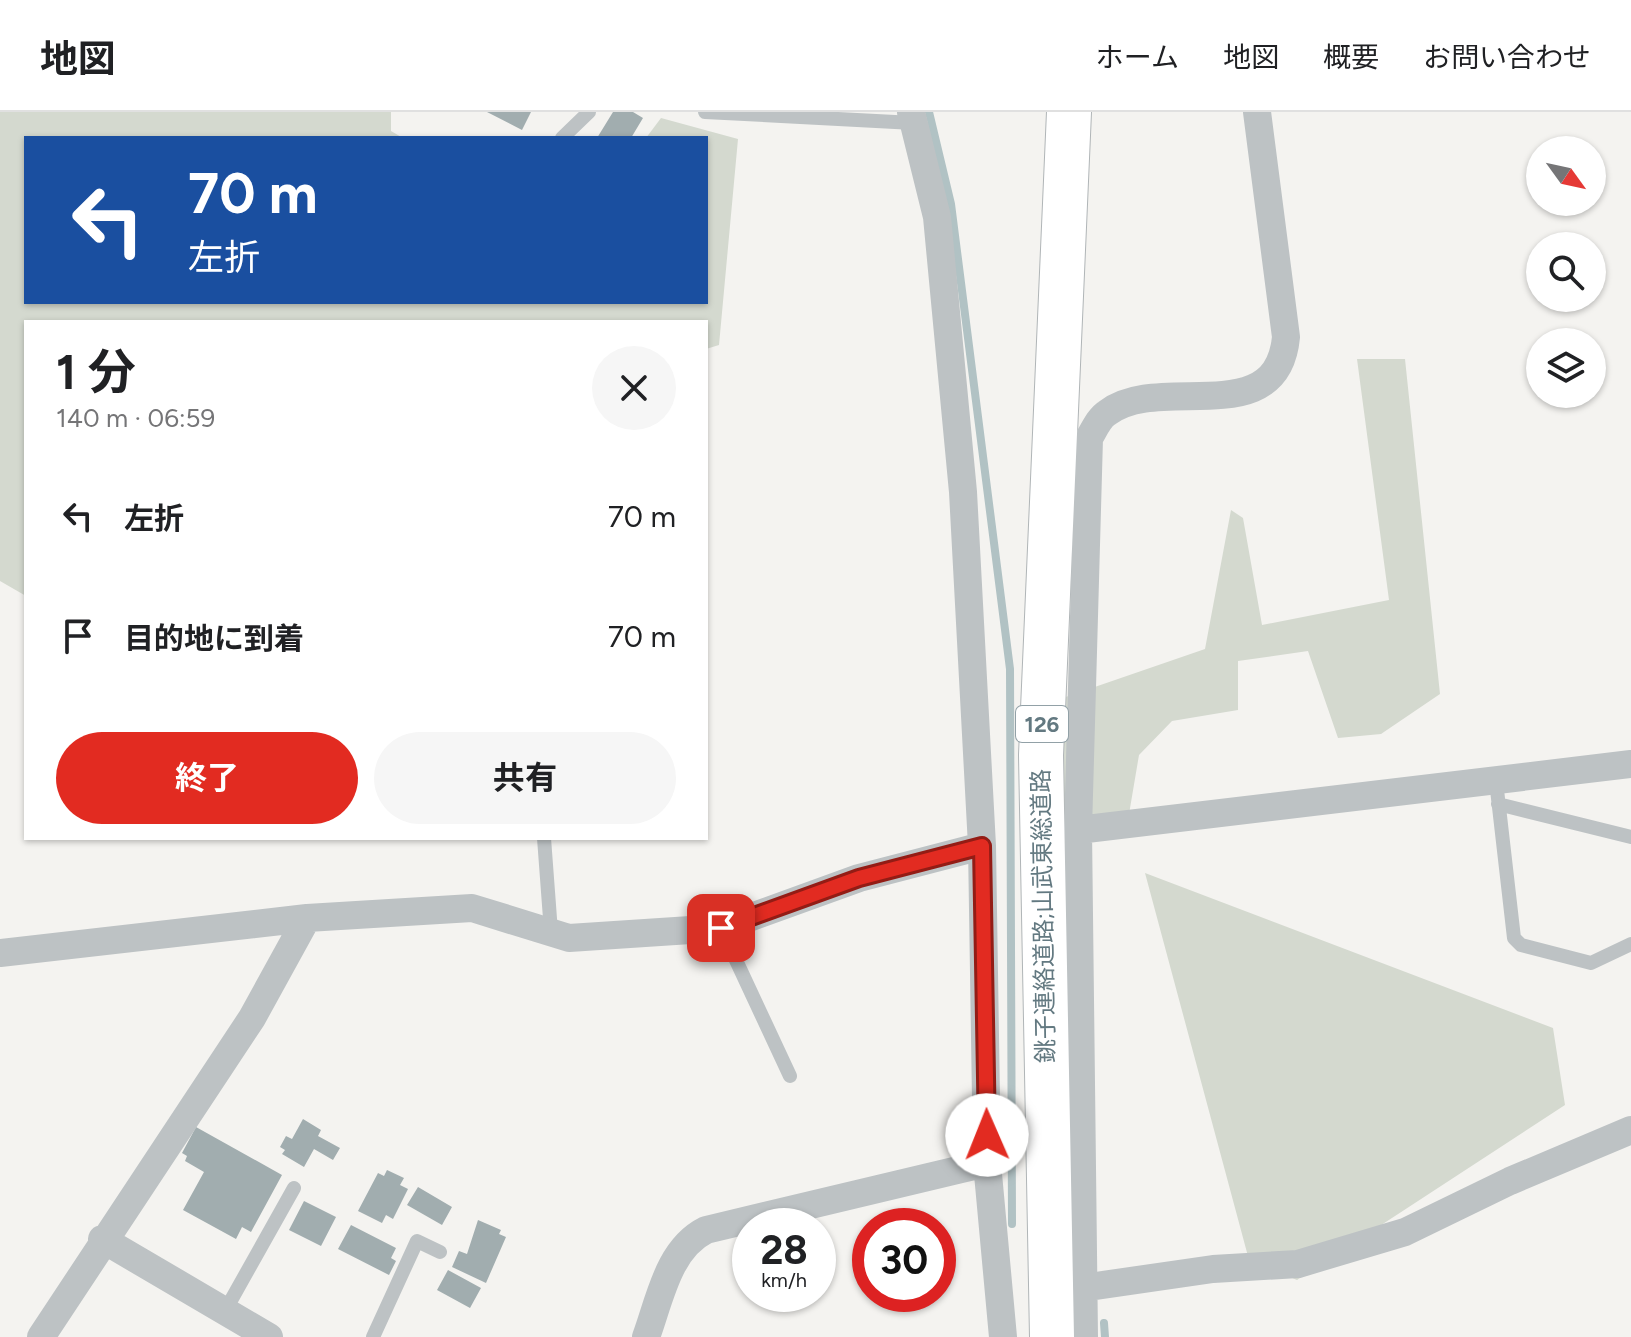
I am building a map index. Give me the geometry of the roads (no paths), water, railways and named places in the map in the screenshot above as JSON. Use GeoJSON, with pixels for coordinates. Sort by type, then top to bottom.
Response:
{"type":"FeatureCollection","features":[{"type":"Feature","properties":{"kind":"highway","name":"銚子連絡道路;山武東総道路"},"geometry":{"type":"LineString","coordinates":[[1052,1337],[1041,755],[1069,112]]}},
{"type":"Feature","properties":{"kind":"street"},"geometry":{"type":"LineString","coordinates":[[1084,1337],[1078,830],[1089,438],[1104,414],[1126,402],[1255,390],[1272,376],[1284,357],[1286,337],[1257,112]]}},
{"type":"Feature","properties":{"kind":"street"},"geometry":{"type":"LineString","coordinates":[[912,117],[937,217],[953,358],[982,846],[987,1163],[1003,1337]]}},
{"type":"Feature","properties":{"kind":"street"},"geometry":{"type":"LineString","coordinates":[[1078,830],[1497,792],[1631,764]]}},
{"type":"Feature","properties":{"kind":"street"},"geometry":{"type":"LineString","coordinates":[[0,953],[307,918],[472,908],[569,938],[721,928],[859,878],[982,846]]}},
{"type":"Feature","properties":{"kind":"street"},"geometry":{"type":"LineString","coordinates":[[41,1337],[102,1239],[252,1018],[307,918]]}},
{"type":"Feature","properties":{"kind":"street"},"geometry":{"type":"LineString","coordinates":[[1082,1288],[1213,1269],[1298,1264],[1405,1232],[1510,1181],[1631,1130]]}},
{"type":"Feature","properties":{"kind":"street"},"geometry":{"type":"LineString","coordinates":[[646,1337],[678,1251],[698,1234],[987,1163]]}},
{"type":"Feature","properties":{"kind":"street"},"geometry":{"type":"LineString","coordinates":[[102,1239],[269,1337]]}},
{"type":"Feature","properties":{"kind":"lane"},"geometry":{"type":"LineString","coordinates":[[564,136],[589,112]]}},
{"type":"Feature","properties":{"kind":"lane"},"geometry":{"type":"LineString","coordinates":[[705,112],[912,117]]}},
{"type":"Feature","properties":{"kind":"lane"},"geometry":{"type":"LineString","coordinates":[[1631,837],[1497,792],[1514,938],[1521,945],[1591,963],[1631,944]]}},
{"type":"Feature","properties":{"kind":"lane"},"geometry":{"type":"LineString","coordinates":[[544,840],[551,932]]}},
{"type":"Feature","properties":{"kind":"lane"},"geometry":{"type":"LineString","coordinates":[[721,928],[790,1076]]}},
{"type":"Feature","properties":{"kind":"lane"},"geometry":{"type":"LineString","coordinates":[[225,1311],[294,1188]]}},
{"type":"Feature","properties":{"kind":"lane"},"geometry":{"type":"LineString","coordinates":[[373,1337],[417,1241],[440,1252]]}},
{"type":"Feature","properties":{"kind":"waterway"},"geometry":{"type":"LineString","coordinates":[[929,112],[951,204],[1010,669],[1012,1224]]}},
{"type":"Feature","properties":{"kind":"waterway"},"geometry":{"type":"LineString","coordinates":[[1104,1323],[1105,1337]]}}]}
